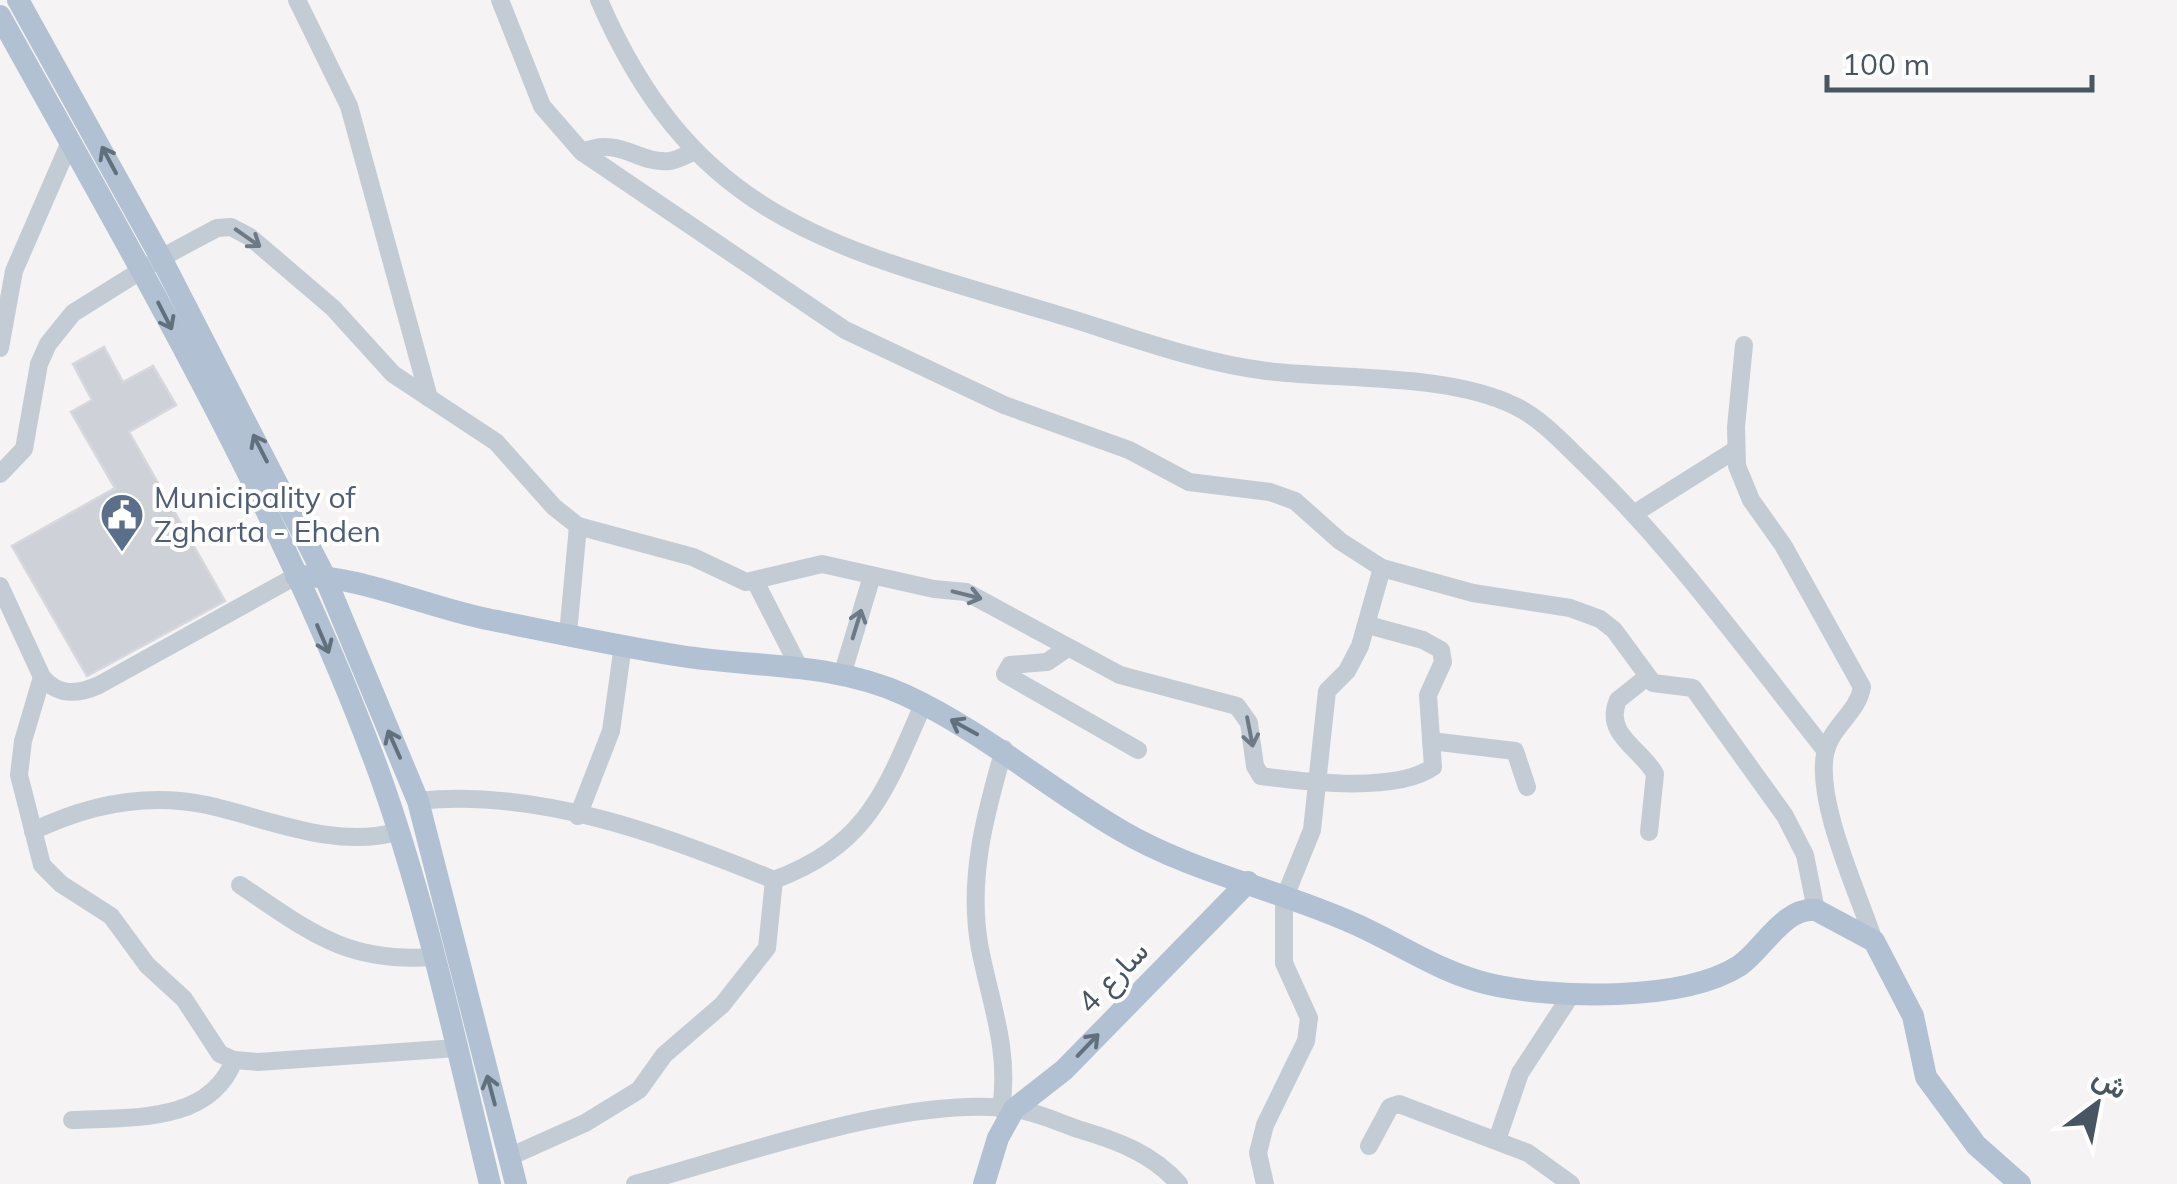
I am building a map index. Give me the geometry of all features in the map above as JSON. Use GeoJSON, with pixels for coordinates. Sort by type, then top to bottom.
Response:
{"type":"FeatureCollection","features":[{"type":"Feature","properties":{"kind":"main road"},"geometry":{"type":"LineString","coordinates":[[18,0],[152,265],[296,576],[376,764],[433,957],[490,1184]]}},
{"type":"Feature","properties":{"kind":"main road"},"geometry":{"type":"LineString","coordinates":[[0,16],[70,142],[152,265],[324,575],[418,801],[516,1184]]}},
{"type":"Feature","properties":{"kind":"main road"},"geometry":{"type":"LineString","coordinates":[[296,576],[324,575],[466,614],[683,656],[843,672],[924,705],[1004,750],[1141,842],[1353,923],[1469,978],[1571,996],[1647,990],[1718,976],[1741,964],[1786,921],[1809,908],[1816,910],[1874,941],[1913,1016],[1926,1076],[1976,1145],[2020,1184]]}},
{"type":"Feature","properties":{"kind":"main road","name":"سارع 4"},"geometry":{"type":"LineString","coordinates":[[1008,1109],[1064,1070],[1248,882]]}},
{"type":"Feature","properties":{"kind":"main road"},"geometry":{"type":"LineString","coordinates":[[984,1184],[1008,1109]]}},
{"type":"Feature","properties":{"kind":"street"},"geometry":{"type":"LineString","coordinates":[[297,0],[349,106],[430,398]]}},
{"type":"Feature","properties":{"kind":"street"},"geometry":{"type":"LineString","coordinates":[[500,0],[542,106],[582,152],[845,330],[1004,405],[1128,450],[1189,482],[1270,492],[1294,501],[1340,542],[1382,568],[1473,593],[1586,613],[1614,630],[1647,678],[1660,686],[1682,684],[1693,688],[1769,792],[1805,855],[1816,910]]}},
{"type":"Feature","properties":{"kind":"street"},"geometry":{"type":"LineString","coordinates":[[599,0],[624,56],[657,109],[693,152],[748,198],[817,236],[989,293],[1262,371],[1436,385],[1516,406],[1560,440],[1635,512],[1825,750]]}},
{"type":"Feature","properties":{"kind":"street"},"geometry":{"type":"LineString","coordinates":[[0,348],[14,271],[70,142]]}},
{"type":"Feature","properties":{"kind":"street"},"geometry":{"type":"LineString","coordinates":[[582,152],[613,146],[668,161],[693,152]]}},
{"type":"Feature","properties":{"kind":"street"},"geometry":{"type":"LineString","coordinates":[[0,474],[28,440],[40,364],[48,344],[73,313],[217,228],[242,231],[332,308],[382,365],[496,442],[554,507],[578,526],[693,557],[756,584],[799,667]]}},
{"type":"Feature","properties":{"kind":"street"},"geometry":{"type":"LineString","coordinates":[[1744,345],[1735,450],[1751,500],[1783,545],[1858,675],[1860,696],[1832,732],[1825,750],[1828,799],[1874,941]]}},
{"type":"Feature","properties":{"kind":"street"},"geometry":{"type":"LineString","coordinates":[[1635,512],[1735,450]]}},
{"type":"Feature","properties":{"kind":"street"},"geometry":{"type":"LineString","coordinates":[[568,634],[578,526]]}},
{"type":"Feature","properties":{"kind":"street"},"geometry":{"type":"LineString","coordinates":[[756,584],[822,564],[966,592],[1120,675],[1237,706],[1249,722],[1258,773],[1318,786],[1425,773],[1435,764],[1428,695],[1443,662],[1441,650],[1432,643],[1368,625]]}},
{"type":"Feature","properties":{"kind":"street"},"geometry":{"type":"LineString","coordinates":[[1265,1184],[1258,1153],[1265,1125],[1306,1041],[1309,1018],[1284,964],[1284,898],[1312,830],[1327,691],[1353,663],[1368,625],[1382,568]]}},
{"type":"Feature","properties":{"kind":"street"},"geometry":{"type":"LineString","coordinates":[[0,586],[42,677],[58,691],[86,691],[296,576]]}},
{"type":"Feature","properties":{"kind":"street"},"geometry":{"type":"LineString","coordinates":[[843,672],[872,576]]}},
{"type":"Feature","properties":{"kind":"street"},"geometry":{"type":"LineString","coordinates":[[578,816],[611,731],[623,645]]}},
{"type":"Feature","properties":{"kind":"street"},"geometry":{"type":"LineString","coordinates":[[1066,649],[1047,662],[1010,665],[1005,674],[1138,750]]}},
{"type":"Feature","properties":{"kind":"street"},"geometry":{"type":"LineString","coordinates":[[42,677],[19,760],[33,831],[48,873],[111,916],[154,975],[184,999],[213,1046],[234,1060],[358,1057],[457,1048]]}},
{"type":"Feature","properties":{"kind":"street"},"geometry":{"type":"LineString","coordinates":[[1647,678],[1618,700],[1614,720],[1626,745],[1655,774],[1649,832]]}},
{"type":"Feature","properties":{"kind":"street"},"geometry":{"type":"LineString","coordinates":[[418,801],[495,800],[578,816],[668,840],[774,880],[840,848],[854,834],[885,790],[924,705]]}},
{"type":"Feature","properties":{"kind":"street"},"geometry":{"type":"LineString","coordinates":[[1432,741],[1516,751],[1526,787]]}},
{"type":"Feature","properties":{"kind":"street"},"geometry":{"type":"LineString","coordinates":[[1004,750],[980,844],[974,895],[980,948],[1004,1042],[1008,1109]]}},
{"type":"Feature","properties":{"kind":"street"},"geometry":{"type":"LineString","coordinates":[[33,831],[88,808],[143,802],[204,805],[362,840],[397,832]]}},
{"type":"Feature","properties":{"kind":"street"},"geometry":{"type":"LineString","coordinates":[[510,1157],[584,1123],[639,1090],[664,1055],[722,1005],[766,948],[774,880]]}},
{"type":"Feature","properties":{"kind":"street"},"geometry":{"type":"LineString","coordinates":[[240,885],[336,946],[397,959],[433,957]]}},
{"type":"Feature","properties":{"kind":"street"},"geometry":{"type":"LineString","coordinates":[[1497,1140],[1520,1074],[1571,996]]}},
{"type":"Feature","properties":{"kind":"street"},"geometry":{"type":"LineString","coordinates":[[72,1120],[139,1117],[207,1101],[228,1078],[234,1060]]}},
{"type":"Feature","properties":{"kind":"street"},"geometry":{"type":"LineString","coordinates":[[1369,1146],[1390,1108],[1399,1104],[1528,1153],[1571,1184]]}},
{"type":"Feature","properties":{"kind":"street"},"geometry":{"type":"LineString","coordinates":[[635,1184],[920,1110],[1008,1109],[1118,1142],[1150,1158],[1180,1184]]}},
{"type":"Feature","properties":{"kind":"building"},"geometry":{"type":"Polygon","coordinates":[[[104,347],[123,382],[153,366],[176,405],[129,432],[225,601],[87,676],[12,546],[115,488],[71,412],[92,400],[73,364],[104,347]]]}},
{"type":"Feature","properties":{"kind":"place","name":"Municipality of Zgharta - Ehden"},"geometry":{"type":"Point","coordinates":[122,553]}}]}
